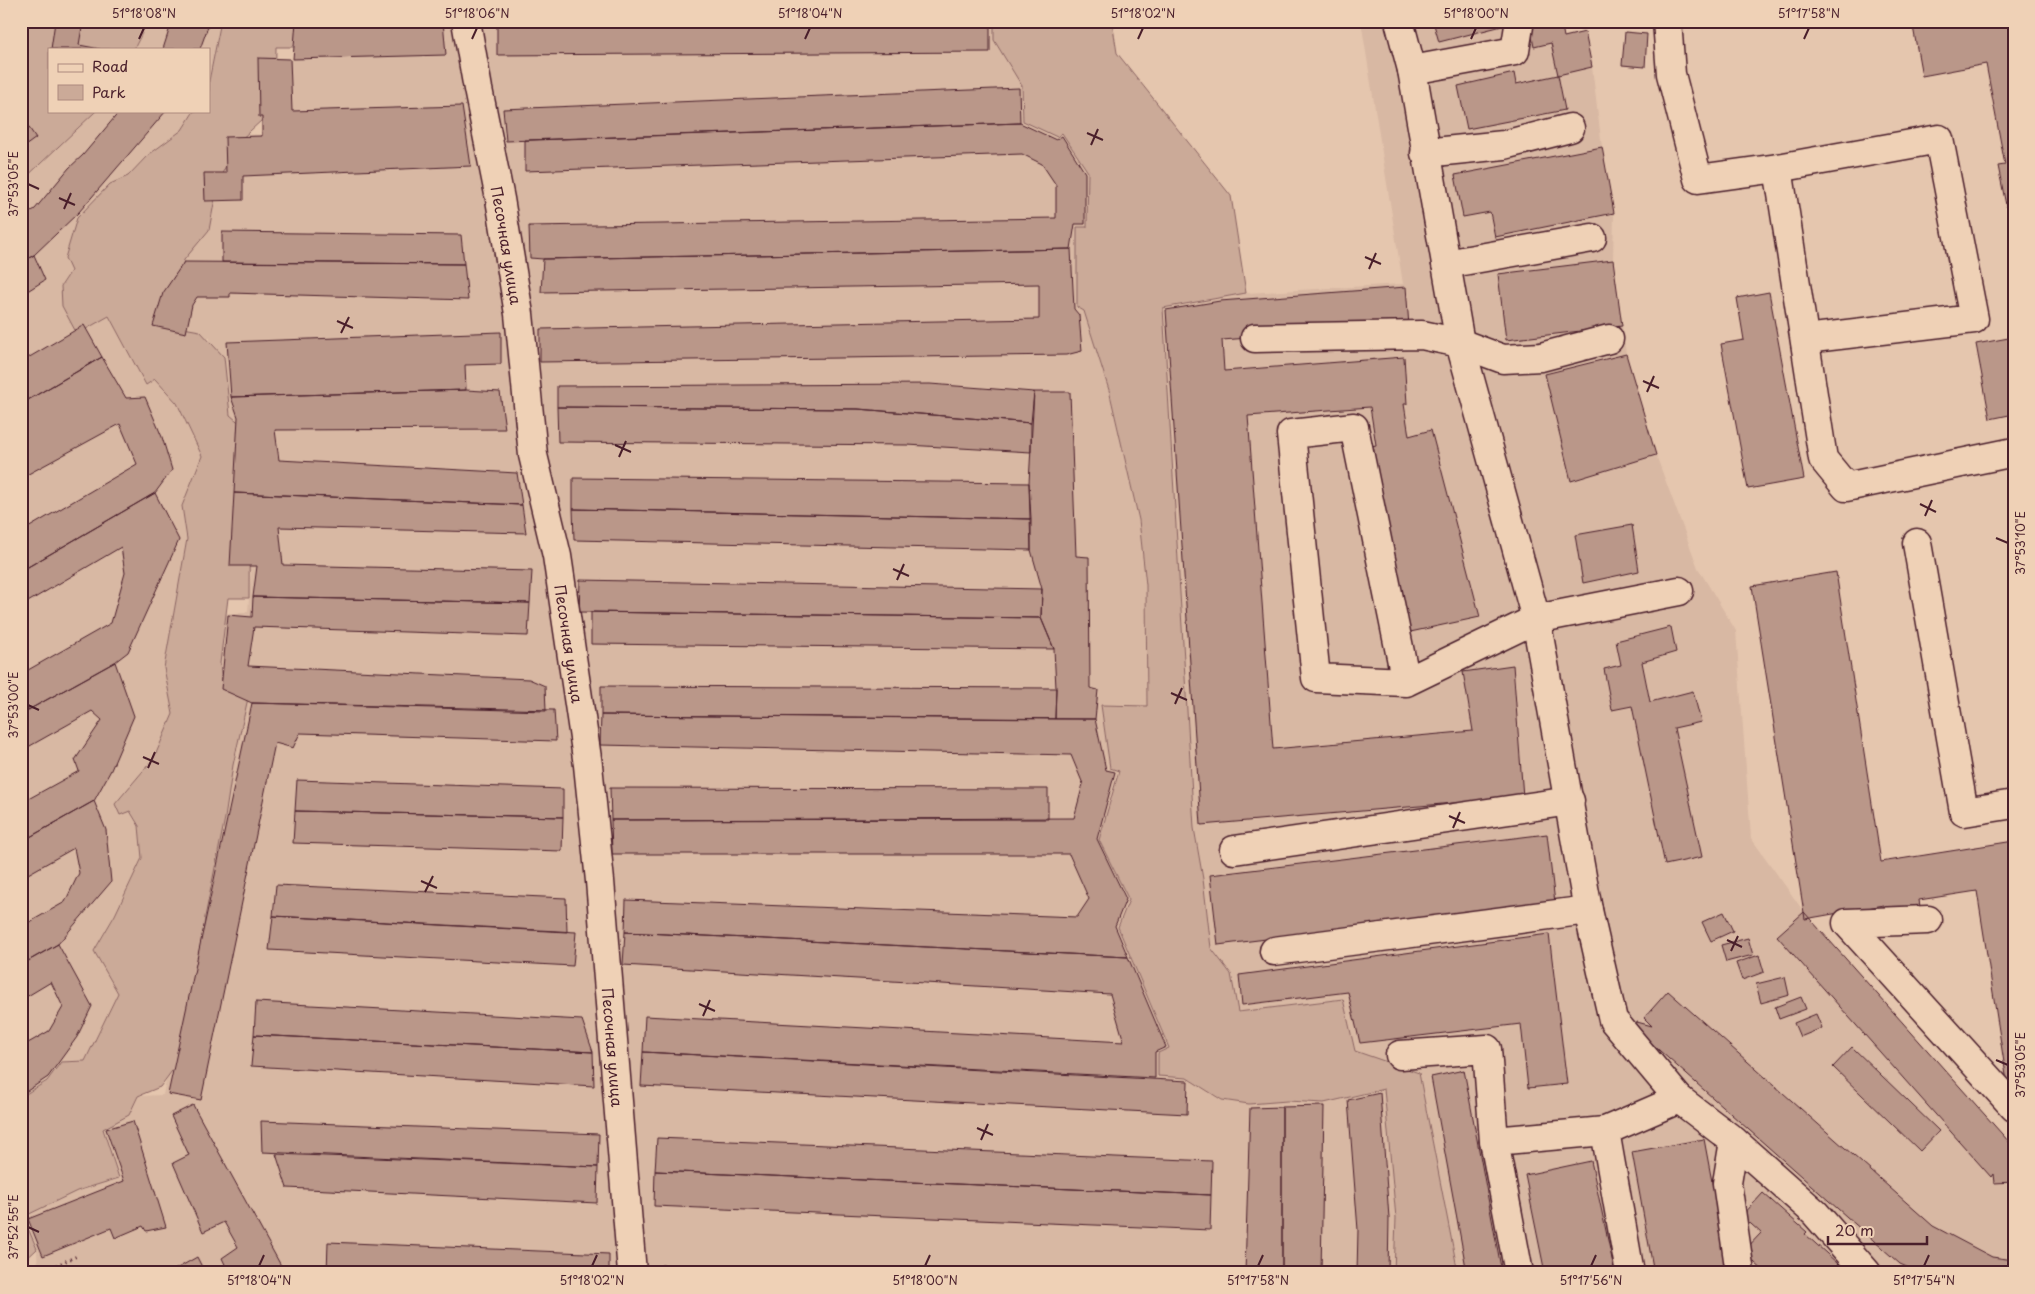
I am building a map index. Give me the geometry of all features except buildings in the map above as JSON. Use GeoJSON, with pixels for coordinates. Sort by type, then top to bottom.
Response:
{"type":"FeatureCollection","features":[{"type":"Feature","properties":{"kind":"street","name":"Песочная улица"},"geometry":{"type":"LineString","coordinates":[[466,21],[516,294],[533,455],[557,556],[588,765],[600,881],[632,1273]]}},
{"type":"Feature","properties":{"kind":"street"},"geometry":{"type":"LineString","coordinates":[[1399,21],[1412,70],[1460,342],[1536,619],[1588,910],[1613,1020],[1679,1099],[1734,1141],[1815,1213],[1867,1273]]}},
{"type":"Feature","properties":{"kind":"street"},"geometry":{"type":"LineString","coordinates":[[1412,70],[1515,51],[1518,21]]}},
{"type":"Feature","properties":{"kind":"street"},"geometry":{"type":"LineString","coordinates":[[1667,21],[1671,74],[1698,180],[1778,168],[1938,139],[1974,319],[1805,339]]}},
{"type":"Feature","properties":{"kind":"street"},"geometry":{"type":"LineString","coordinates":[[1426,153],[1504,145],[1570,128]]}},
{"type":"Feature","properties":{"kind":"street"},"geometry":{"type":"LineString","coordinates":[[1778,168],[1823,459],[1846,487],[2014,452]]}},
{"type":"Feature","properties":{"kind":"street"},"geometry":{"type":"LineString","coordinates":[[1446,264],[1592,238]]}},
{"type":"Feature","properties":{"kind":"street"},"geometry":{"type":"LineString","coordinates":[[1255,338],[1422,335],[1460,342],[1503,359],[1541,357],[1609,339]]}},
{"type":"Feature","properties":{"kind":"street"},"geometry":{"type":"LineString","coordinates":[[1406,682],[1354,427],[1291,434],[1316,678],[1406,682],[1536,619],[1679,591]]}},
{"type":"Feature","properties":{"kind":"street"},"geometry":{"type":"LineString","coordinates":[[1916,543],[1964,812],[2014,804]]}},
{"type":"Feature","properties":{"kind":"street"},"geometry":{"type":"LineString","coordinates":[[1234,850],[1570,801]]}},
{"type":"Feature","properties":{"kind":"street"},"geometry":{"type":"LineString","coordinates":[[1274,951],[1588,910]]}},
{"type":"Feature","properties":{"kind":"street"},"geometry":{"type":"LineString","coordinates":[[1928,920],[1846,923],[2014,1107]]}},
{"type":"Feature","properties":{"kind":"street"},"geometry":{"type":"LineString","coordinates":[[1400,1054],[1487,1049],[1494,1141],[1519,1273]]}},
{"type":"Feature","properties":{"kind":"street"},"geometry":{"type":"LineString","coordinates":[[1494,1141],[1605,1131],[1679,1099]]}},
{"type":"Feature","properties":{"kind":"street"},"geometry":{"type":"LineString","coordinates":[[1605,1131],[1630,1273]]}},
{"type":"Feature","properties":{"kind":"street"},"geometry":{"type":"LineString","coordinates":[[1734,1141],[1727,1183],[1740,1273]]}},
{"type":"Feature","properties":{"kind":"path"},"geometry":{"type":"LineString","coordinates":[[38,1273],[77,1256]]}},
{"type":"Feature","properties":{"kind":"shaded area"},"geometry":{"type":"Polygon","coordinates":[[[148,21],[221,21],[210,76],[210,48],[134,48],[148,21]]]}},
{"type":"Feature","properties":{"kind":"shaded area"},"geometry":{"type":"Polygon","coordinates":[[[295,21],[994,21],[995,40],[1022,86],[1023,121],[1062,133],[1088,172],[1087,227],[1077,227],[1084,310],[1109,390],[1139,520],[1146,585],[1147,706],[1101,705],[1110,767],[1119,770],[1099,840],[1129,900],[1118,927],[1169,1048],[1187,1078],[1222,1100],[1324,1103],[1384,1088],[1396,1218],[1394,1273],[38,1273],[37,1249],[23,1217],[77,1191],[119,1178],[103,1128],[129,1115],[138,1096],[163,1095],[244,707],[213,690],[220,614],[248,612],[251,571],[225,572],[207,421],[210,338],[182,337],[149,330],[221,133],[262,135],[258,58],[293,59],[295,21]]]}},
{"type":"Feature","properties":{"kind":"shaded area"},"geometry":{"type":"Polygon","coordinates":[[[1361,21],[1561,21],[1564,36],[1585,32],[1614,213],[1613,260],[1626,354],[1656,455],[1698,568],[1736,631],[1751,838],[1804,912],[2010,1143],[2014,1143],[2014,1273],[1458,1273],[1419,1073],[1355,1051],[1343,999],[1238,1012],[1231,974],[1211,949],[1203,879],[1194,828],[1163,308],[1246,293],[1403,284],[1361,21]]]}},
{"type":"Feature","properties":{"kind":"shaded area"},"geometry":{"type":"Polygon","coordinates":[[[95,112],[193,112],[182,130],[147,156],[128,176],[110,184],[71,271],[61,286],[77,333],[109,316],[145,384],[155,379],[177,403],[202,456],[182,506],[187,539],[164,668],[174,714],[154,758],[115,804],[130,811],[139,826],[142,858],[115,915],[94,951],[118,993],[85,1061],[61,1062],[47,1081],[21,1097],[21,182],[95,112]]]}},
{"type":"Feature","properties":{"kind":"green space"},"geometry":{"type":"Polygon","coordinates":[[[21,21],[148,21],[134,48],[48,48],[48,112],[95,112],[21,182],[21,21]]]}},
{"type":"Feature","properties":{"kind":"green space"},"geometry":{"type":"Polygon","coordinates":[[[221,21],[313,21],[309,47],[276,47],[275,108],[237,143],[218,182],[209,230],[184,260],[171,303],[172,326],[200,331],[224,357],[230,415],[250,432],[249,598],[228,598],[220,663],[222,685],[248,698],[233,765],[203,936],[177,1064],[160,1087],[138,1096],[129,1115],[103,1129],[119,1178],[77,1191],[23,1217],[37,1249],[21,1264],[21,1097],[47,1081],[61,1062],[85,1061],[118,993],[94,951],[115,915],[142,858],[139,826],[130,811],[120,815],[115,804],[154,758],[173,714],[164,668],[187,539],[182,506],[202,456],[177,403],[155,379],[146,385],[109,316],[77,334],[62,306],[61,286],[71,271],[65,258],[77,218],[110,184],[128,176],[147,156],[182,130],[193,112],[210,112],[210,76],[221,21]]]}},
{"type":"Feature","properties":{"kind":"green space"},"geometry":{"type":"Polygon","coordinates":[[[994,21],[1112,21],[1117,53],[1231,196],[1246,293],[1163,308],[1194,828],[1203,879],[1211,948],[1231,974],[1238,1012],[1343,999],[1355,1051],[1419,1073],[1458,1273],[1394,1273],[1396,1218],[1384,1089],[1324,1103],[1287,1101],[1249,1104],[1222,1100],[1187,1078],[1158,1076],[1158,1053],[1169,1048],[1118,927],[1129,900],[1099,840],[1119,771],[1110,768],[1101,705],[1147,706],[1146,585],[1139,520],[1109,390],[1084,311],[1077,307],[1077,227],[1087,227],[1088,172],[1062,133],[1057,137],[1023,121],[1022,86],[994,40],[994,21]]]}}]}
